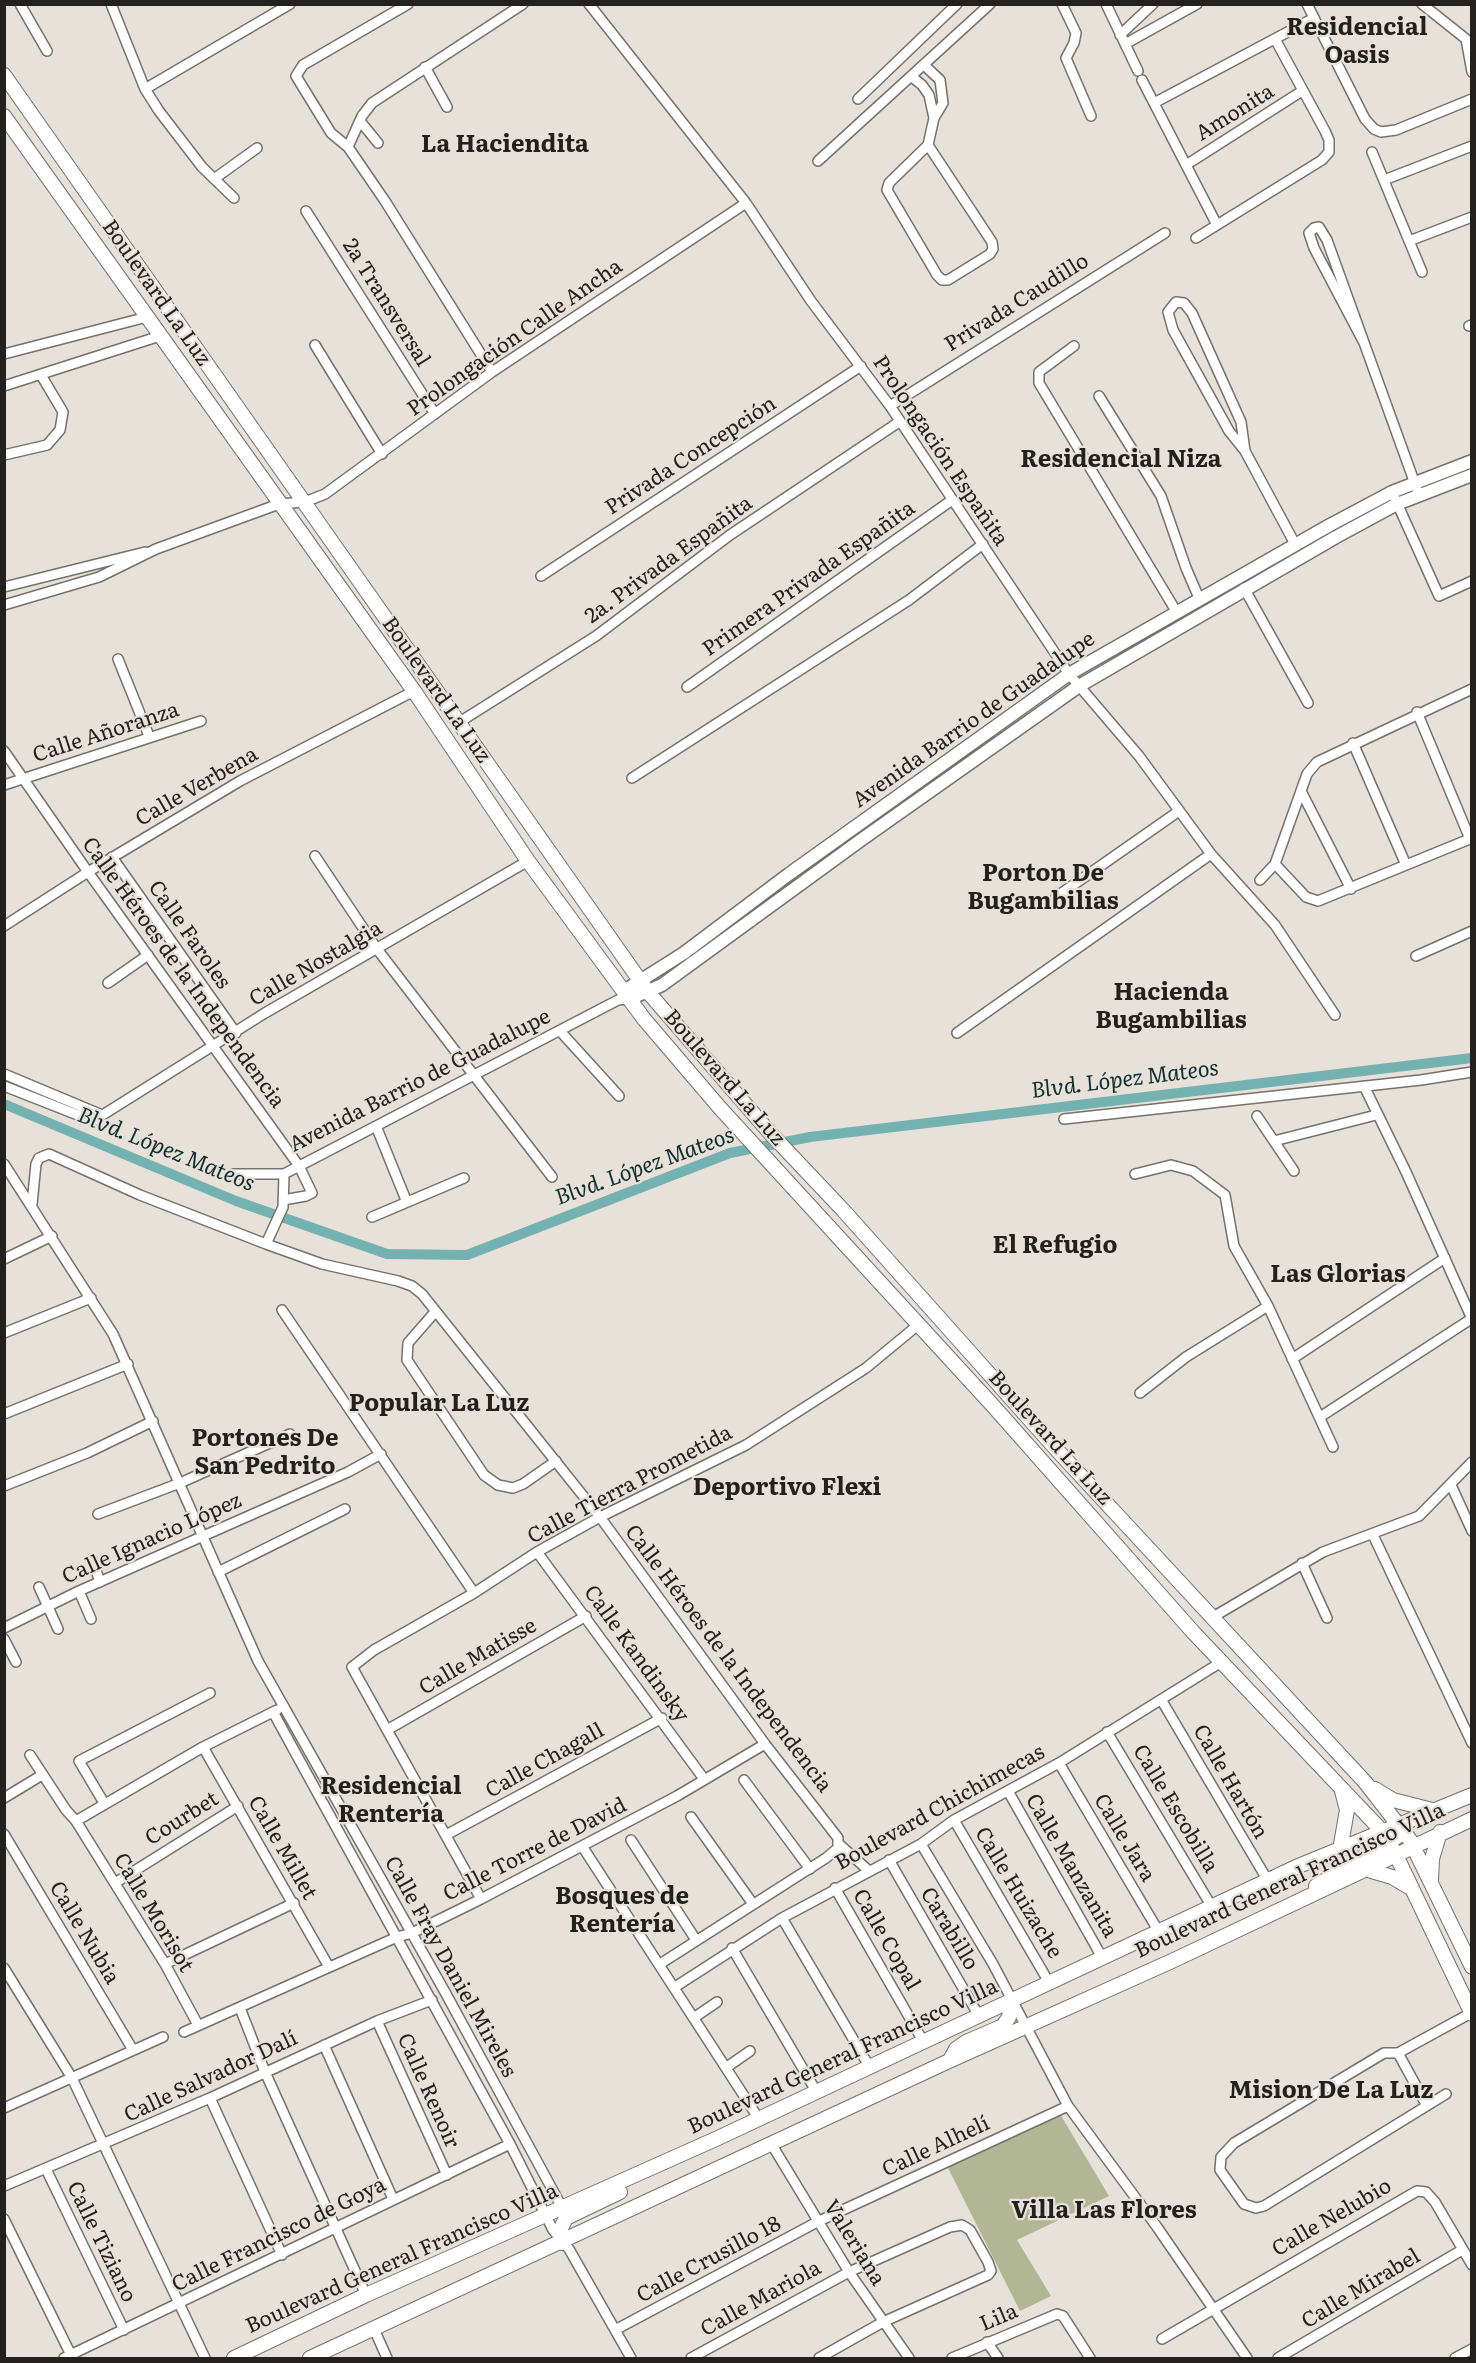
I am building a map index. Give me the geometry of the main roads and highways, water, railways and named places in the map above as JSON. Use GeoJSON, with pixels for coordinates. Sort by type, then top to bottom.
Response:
{"type":"FeatureCollection","features":[{"type":"Feature","properties":{"kind":"main road","name":"Boulevard La Luz"},"geometry":{"type":"LineString","coordinates":[[4,75],[644,986],[737,1097],[1365,1782],[1402,1827],[1472,1966]]}},
{"type":"Feature","properties":{"kind":"main road","name":"Boulevard La Luz"},"geometry":{"type":"LineString","coordinates":[[7,124],[414,691],[528,861],[623,996],[747,1138],[1114,1540],[1193,1632],[1381,1830],[1413,1889],[1471,2013]]}},
{"type":"Feature","properties":{"kind":"main road"},"geometry":{"type":"LineString","coordinates":[[720,1108],[728,1100],[737,1097]]}},
{"type":"Feature","properties":{"kind":"main road"},"geometry":{"type":"LineString","coordinates":[[1365,1782],[1393,1800],[1432,1810]]}},
{"type":"Feature","properties":{"kind":"main road"},"geometry":{"type":"LineString","coordinates":[[1340,1850],[1347,1810],[1341,1789]]}},
{"type":"Feature","properties":{"kind":"main road"},"geometry":{"type":"LineString","coordinates":[[1305,1898],[1331,1874],[1392,1848],[1398,1840],[1402,1827],[1445,1812],[1468,1797]]}},
{"type":"Feature","properties":{"kind":"main road","name":"Boulevard General Francisco Villa"},"geometry":{"type":"LineString","coordinates":[[234,2358],[366,2295],[547,2216],[564,2214],[671,2159],[1268,1881],[1381,1830],[1402,1827],[1432,1810],[1468,1797]]}},
{"type":"Feature","properties":{"kind":"main road","name":"Boulevard General Francisco Villa"},"geometry":{"type":"LineString","coordinates":[[310,2358],[567,2244],[949,2061],[1305,1898],[1365,1869],[1392,1848],[1413,1846],[1472,1819]]}},
{"type":"Feature","properties":{"kind":"main road"},"geometry":{"type":"LineString","coordinates":[[1431,1882],[1432,1859],[1440,1832]]}},
{"type":"Feature","properties":{"kind":"main road"},"geometry":{"type":"LineString","coordinates":[[1365,1869],[1392,1877],[1413,1889]]}},
{"type":"Feature","properties":{"kind":"main road"},"geometry":{"type":"LineString","coordinates":[[949,2061],[956,2049],[966,2042],[1003,2026],[1009,2017],[1012,2001]]}},
{"type":"Feature","properties":{"kind":"main road"},"geometry":{"type":"LineString","coordinates":[[564,2214],[561,2228],[567,2244]]}},
{"type":"Feature","properties":{"kind":"waterway","name":"Blvd. López Mateos"},"geometry":{"type":"LineString","coordinates":[[4,1104],[236,1201],[387,1254],[467,1255],[730,1153],[810,1137],[1472,1058]]}},
{"type":"Feature","properties":{"kind":"district","name":"Residencial Oasis"},"geometry":{"type":"Point","coordinates":[1357,42]}},
{"type":"Feature","properties":{"kind":"district","name":"La Haciendita"},"geometry":{"type":"Point","coordinates":[505,145]}},
{"type":"Feature","properties":{"kind":"district","name":"Residencial Niza"},"geometry":{"type":"Point","coordinates":[1121,460]}},
{"type":"Feature","properties":{"kind":"district","name":"Porton De Bugambilias"},"geometry":{"type":"Point","coordinates":[1043,888]}},
{"type":"Feature","properties":{"kind":"district","name":"Hacienda Bugambilias"},"geometry":{"type":"Point","coordinates":[1171,1007]}},
{"type":"Feature","properties":{"kind":"district","name":"El Refugio"},"geometry":{"type":"Point","coordinates":[1055,1246]}},
{"type":"Feature","properties":{"kind":"district","name":"Las Glorias"},"geometry":{"type":"Point","coordinates":[1338,1275]}},
{"type":"Feature","properties":{"kind":"district","name":"Popular La Luz"},"geometry":{"type":"Point","coordinates":[439,1404]}},
{"type":"Feature","properties":{"kind":"district","name":"Portones De San Pedrito"},"geometry":{"type":"Point","coordinates":[265,1453]}},
{"type":"Feature","properties":{"kind":"district","name":"Deportivo Flexi"},"geometry":{"type":"Point","coordinates":[787,1488]}},
{"type":"Feature","properties":{"kind":"district","name":"Residencial Rentería"},"geometry":{"type":"Point","coordinates":[391,1801]}},
{"type":"Feature","properties":{"kind":"district","name":"Bosques de Rentería"},"geometry":{"type":"Point","coordinates":[622,1911]}},
{"type":"Feature","properties":{"kind":"district","name":"Mision De La Luz"},"geometry":{"type":"Point","coordinates":[1331,2091]}},
{"type":"Feature","properties":{"kind":"district","name":"Villa Las Flores"},"geometry":{"type":"Point","coordinates":[1104,2211]}}]}
